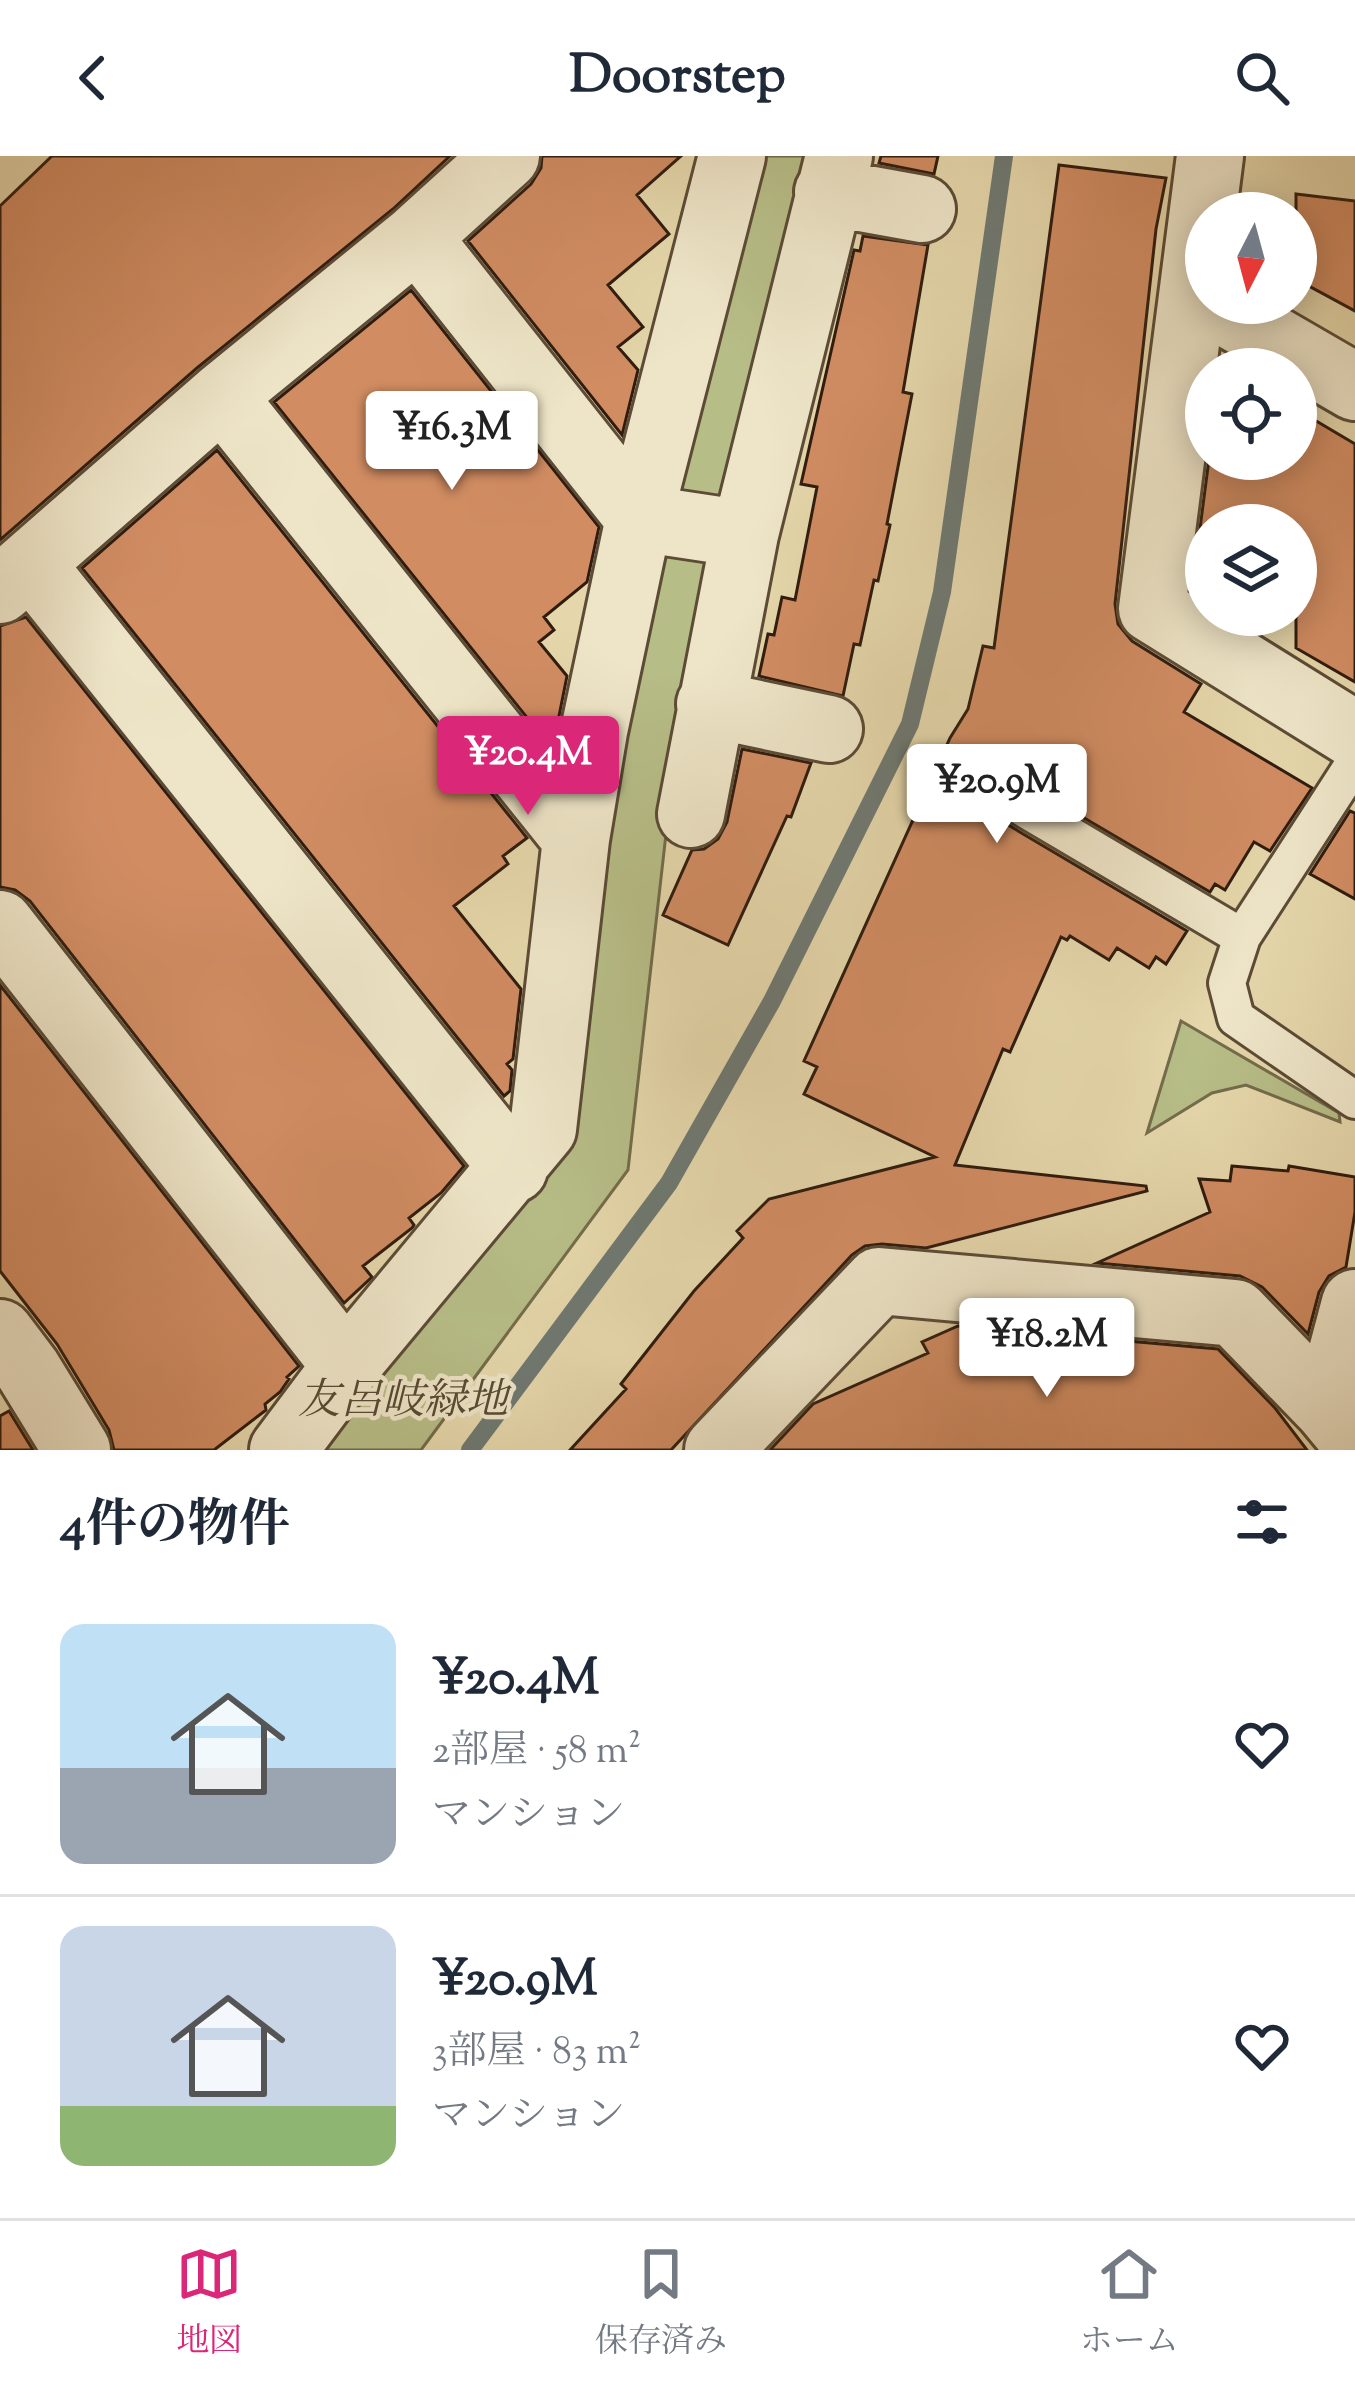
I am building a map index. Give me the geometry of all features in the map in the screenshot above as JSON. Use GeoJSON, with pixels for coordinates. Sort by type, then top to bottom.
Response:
{"type":"FeatureCollection","features":[{"type":"Feature","properties":{"kind":"street"},"geometry":{"type":"LineString","coordinates":[[506,156],[15,577],[514,1168]]}},
{"type":"Feature","properties":{"kind":"street"},"geometry":{"type":"LineString","coordinates":[[283,1450],[346,1366],[543,1129],[576,839],[594,731],[639,518],[732,156]]}},
{"type":"Feature","properties":{"kind":"street"},"geometry":{"type":"LineString","coordinates":[[1208,192],[1210,156]]}},
{"type":"Feature","properties":{"kind":"street"},"geometry":{"type":"LineString","coordinates":[[692,814],[745,534],[834,174],[922,209]]}},
{"type":"Feature","properties":{"kind":"street"},"geometry":{"type":"LineString","coordinates":[[417,237],[639,518],[745,534]]}},
{"type":"Feature","properties":{"kind":"street"},"geometry":{"type":"LineString","coordinates":[[1199,324],[1152,609],[1355,735]]}},
{"type":"Feature","properties":{"kind":"street"},"geometry":{"type":"LineString","coordinates":[[1246,324],[1355,387]]}},
{"type":"Feature","properties":{"kind":"street"},"geometry":{"type":"LineString","coordinates":[[222,396],[576,839]]}},
{"type":"Feature","properties":{"kind":"street"},"geometry":{"type":"LineString","coordinates":[[710,704],[829,729]]}},
{"type":"Feature","properties":{"kind":"street"},"geometry":{"type":"LineString","coordinates":[[0,924],[346,1366]]}},
{"type":"Feature","properties":{"kind":"street"},"geometry":{"type":"LineString","coordinates":[[718,1450],[879,1281],[1235,1313],[1341,1425]]}},
{"type":"Feature","properties":{"kind":"street"},"geometry":{"type":"LineString","coordinates":[[1341,1425],[1355,1303]]}},
{"type":"Feature","properties":{"kind":"street"},"geometry":{"type":"LineString","coordinates":[[6,1352],[77,1450]]}},
{"type":"Feature","properties":{"kind":"lane"},"geometry":{"type":"LineString","coordinates":[[1355,762],[1242,937],[1227,983],[1236,1018],[1355,1100]]}},
{"type":"Feature","properties":{"kind":"lane"},"geometry":{"type":"LineString","coordinates":[[1005,797],[1242,937]]}},
{"type":"Feature","properties":{"kind":"green space","name":"友呂岐緑地"},"geometry":{"type":"Polygon","coordinates":[[[749,156],[822,156],[667,825],[628,1170],[421,1450],[309,1450],[516,1196],[607,737],[749,156]]]}},
{"type":"Feature","properties":{"kind":"green space"},"geometry":{"type":"Polygon","coordinates":[[[1181,1021],[1339,1113],[1340,1122],[1246,1085],[1212,1093],[1147,1133],[1181,1021]]]}},
{"type":"Feature","properties":{"kind":"building"},"geometry":{"type":"Polygon","coordinates":[[[52,156],[450,156],[0,540],[0,206],[52,156]]]}},
{"type":"Feature","properties":{"kind":"building"},"geometry":{"type":"Polygon","coordinates":[[[542,156],[681,156],[637,195],[669,234],[608,285],[643,327],[618,347],[638,370],[622,435],[468,241],[531,184],[542,156]]]}},
{"type":"Feature","properties":{"kind":"building"},"geometry":{"type":"Polygon","coordinates":[[[881,156],[938,156],[934,174],[879,163],[881,156]]]}},
{"type":"Feature","properties":{"kind":"building"},"geometry":{"type":"Polygon","coordinates":[[[1059,165],[1166,178],[1156,229],[1115,604],[1118,624],[1132,641],[1201,684],[1184,712],[1312,788],[1270,851],[1254,842],[1225,890],[1215,884],[1210,892],[1016,778],[993,778],[983,798],[993,816],[1187,931],[1166,964],[1156,957],[1149,968],[1117,948],[1109,960],[1070,936],[1067,940],[1061,937],[1010,1052],[1003,1049],[955,1165],[1146,1186],[1147,1191],[926,1248],[865,1246],[671,1450],[570,1450],[626,1389],[621,1384],[694,1291],[743,1238],[737,1231],[769,1199],[935,1157],[804,1094],[817,1067],[804,1061],[950,738],[968,709],[983,646],[994,648],[1059,165]]]}},
{"type":"Feature","properties":{"kind":"building"},"geometry":{"type":"Polygon","coordinates":[[[1317,196],[1355,201],[1355,311],[1317,290],[1317,196]]]}},
{"type":"Feature","properties":{"kind":"building"},"geometry":{"type":"Polygon","coordinates":[[[863,236],[928,245],[903,392],[912,394],[890,525],[843,696],[759,676],[782,597],[795,600],[817,487],[801,484],[854,250],[860,251],[863,236]]]}},
{"type":"Feature","properties":{"kind":"building"},"geometry":{"type":"Polygon","coordinates":[[[411,290],[599,527],[587,582],[544,617],[554,630],[539,642],[567,676],[556,731],[545,740],[274,402],[411,290]]]}},
{"type":"Feature","properties":{"kind":"building"},"geometry":{"type":"Polygon","coordinates":[[[1317,421],[1355,444],[1355,682],[1296,648],[1296,636],[1317,636],[1317,504],[1203,504],[1206,480],[1317,480],[1317,421]]]}},
{"type":"Feature","properties":{"kind":"building"},"geometry":{"type":"Polygon","coordinates":[[[217,450],[527,838],[503,856],[508,864],[454,906],[521,989],[513,1059],[507,1064],[512,1070],[510,1091],[504,1096],[82,568],[217,450]]]}},
{"type":"Feature","properties":{"kind":"building"},"geometry":{"type":"Polygon","coordinates":[[[26,617],[464,1166],[441,1193],[409,1218],[412,1228],[363,1266],[372,1277],[344,1303],[30,901],[15,890],[0,887],[0,626],[26,617]]]}},
{"type":"Feature","properties":{"kind":"building"},"geometry":{"type":"Polygon","coordinates":[[[742,749],[811,763],[791,817],[787,816],[728,945],[663,915],[692,850],[704,849],[718,839],[727,822],[742,749]]]}},
{"type":"Feature","properties":{"kind":"building"},"geometry":{"type":"Polygon","coordinates":[[[1350,811],[1355,813],[1355,899],[1310,874],[1350,811]]]}},
{"type":"Feature","properties":{"kind":"building"},"geometry":{"type":"Polygon","coordinates":[[[0,985],[299,1366],[265,1404],[266,1410],[214,1450],[114,1450],[109,1430],[57,1344],[0,1271],[0,985]]]}},
{"type":"Feature","properties":{"kind":"building"},"geometry":{"type":"Polygon","coordinates":[[[1232,1166],[1288,1171],[1289,1166],[1355,1177],[1346,1267],[1329,1276],[1319,1292],[1308,1334],[1262,1287],[1240,1276],[1097,1263],[1210,1212],[1199,1179],[1230,1181],[1232,1166]]]}},
{"type":"Feature","properties":{"kind":"building"},"geometry":{"type":"Polygon","coordinates":[[[958,1326],[1218,1349],[1275,1408],[1307,1450],[770,1450],[813,1404],[928,1353],[922,1342],[958,1326]]]}},
{"type":"Feature","properties":{"kind":"building"},"geometry":{"type":"Polygon","coordinates":[[[9,1411],[33,1450],[0,1450],[0,1416],[9,1411]]]}},
{"type":"Feature","properties":{"kind":"waterway"},"geometry":{"type":"LineString","coordinates":[[470,1450],[669,1183],[772,1001],[910,724],[942,592],[1004,156]]}}]}
